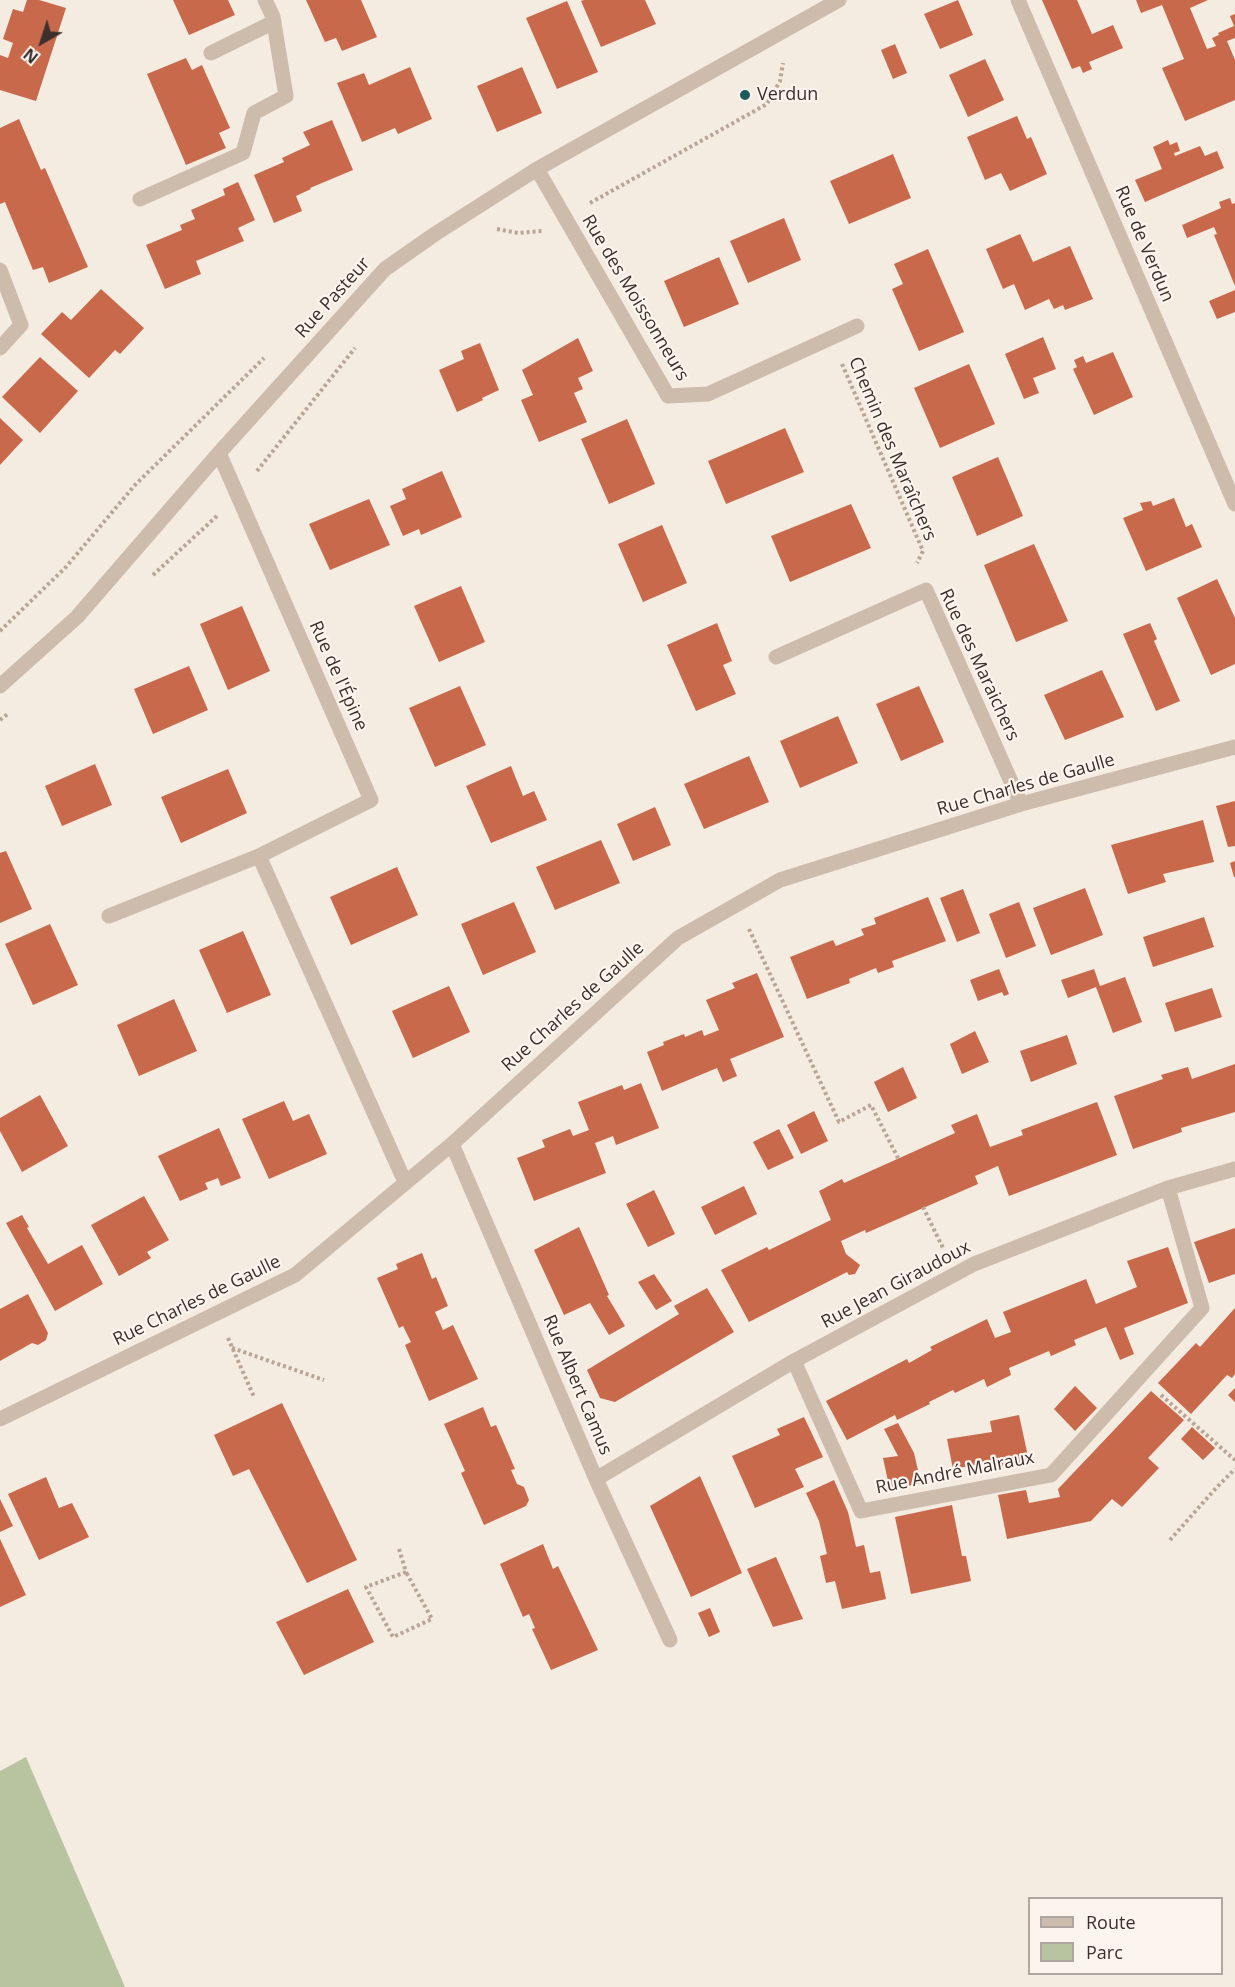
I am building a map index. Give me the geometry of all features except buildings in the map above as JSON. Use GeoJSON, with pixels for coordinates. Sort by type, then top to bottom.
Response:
{"type":"FeatureCollection","features":[{"type":"Feature","properties":{"kind":"street"},"geometry":{"type":"LineString","coordinates":[[140,199],[243,153],[254,113],[286,96],[274,21],[265,0]]}},
{"type":"Feature","properties":{"kind":"street","name":"Rue Pasteur"},"geometry":{"type":"LineString","coordinates":[[0,686],[77,617],[219,453],[385,269],[537,169],[839,0]]}},
{"type":"Feature","properties":{"kind":"street","name":"Rue de Verdun"},"geometry":{"type":"LineString","coordinates":[[1018,0],[1235,504]]}},
{"type":"Feature","properties":{"kind":"street"},"geometry":{"type":"LineString","coordinates":[[211,53],[274,21]]}},
{"type":"Feature","properties":{"kind":"street","name":"Rue des Moissonneurs"},"geometry":{"type":"LineString","coordinates":[[537,169],[668,396],[708,394],[857,326]]}},
{"type":"Feature","properties":{"kind":"street"},"geometry":{"type":"LineString","coordinates":[[0,270],[21,325],[0,348]]}},
{"type":"Feature","properties":{"kind":"street","name":"Rue de l'Épine"},"geometry":{"type":"LineString","coordinates":[[109,916],[259,856],[371,800],[219,453]]}},
{"type":"Feature","properties":{"kind":"street","name":"Rue des Maraichers"},"geometry":{"type":"LineString","coordinates":[[776,657],[926,590],[1021,804]]}},
{"type":"Feature","properties":{"kind":"street","name":"Rue Charles de Gaulle"},"geometry":{"type":"LineString","coordinates":[[0,1419],[295,1275],[452,1144],[678,938],[780,880],[1021,804],[1235,747]]}},
{"type":"Feature","properties":{"kind":"street"},"geometry":{"type":"LineString","coordinates":[[259,856],[405,1182]]}},
{"type":"Feature","properties":{"kind":"street","name":"Rue Albert Camus"},"geometry":{"type":"LineString","coordinates":[[452,1144],[596,1479],[670,1640]]}},
{"type":"Feature","properties":{"kind":"street","name":"Rue Jean Giraudoux"},"geometry":{"type":"LineString","coordinates":[[596,1479],[794,1361],[974,1264],[1168,1188],[1235,1169]]}},
{"type":"Feature","properties":{"kind":"street","name":"Rue André Malraux"},"geometry":{"type":"LineString","coordinates":[[794,1361],[861,1511],[1051,1476],[1202,1308],[1168,1188]]}},
{"type":"Feature","properties":{"kind":"path"},"geometry":{"type":"LineString","coordinates":[[488,227],[518,233],[549,230],[565,218],[767,104],[780,81],[789,28]]}},
{"type":"Feature","properties":{"kind":"path","name":"Chemin des Maraîchers"},"geometry":{"type":"LineString","coordinates":[[831,339],[923,551],[899,602]]}},
{"type":"Feature","properties":{"kind":"path"},"geometry":{"type":"LineString","coordinates":[[148,580],[196,537],[237,495],[355,348]]}},
{"type":"Feature","properties":{"kind":"path"},"geometry":{"type":"LineString","coordinates":[[0,631],[66,567],[135,486],[236,384]]}},
{"type":"Feature","properties":{"kind":"path"},"geometry":{"type":"LineString","coordinates":[[0,720],[17,706]]}},
{"type":"Feature","properties":{"kind":"path"},"geometry":{"type":"LineString","coordinates":[[738,904],[839,1122],[872,1105],[898,1158]]}},
{"type":"Feature","properties":{"kind":"path"},"geometry":{"type":"LineString","coordinates":[[923,1208],[956,1274]]}},
{"type":"Feature","properties":{"kind":"path"},"geometry":{"type":"LineString","coordinates":[[217,1313],[254,1397]]}},
{"type":"Feature","properties":{"kind":"path"},"geometry":{"type":"LineString","coordinates":[[232,1348],[324,1380]]}},
{"type":"Feature","properties":{"kind":"path"},"geometry":{"type":"LineString","coordinates":[[1141,1376],[1235,1460]]}},
{"type":"Feature","properties":{"kind":"path"},"geometry":{"type":"LineString","coordinates":[[1170,1540],[1235,1469]]}},
{"type":"Feature","properties":{"kind":"path"},"geometry":{"type":"LineString","coordinates":[[399,1549],[406,1572],[432,1619],[393,1637],[366,1587],[406,1572]]}},
{"type":"Feature","properties":{"kind":"green space"},"geometry":{"type":"Polygon","coordinates":[[[26,1757],[125,1987],[0,1987],[0,1771],[26,1757]]]}},
{"type":"Feature","properties":{"kind":"place","name":"Verdun"},"geometry":{"type":"Point","coordinates":[745,95]}}]}
